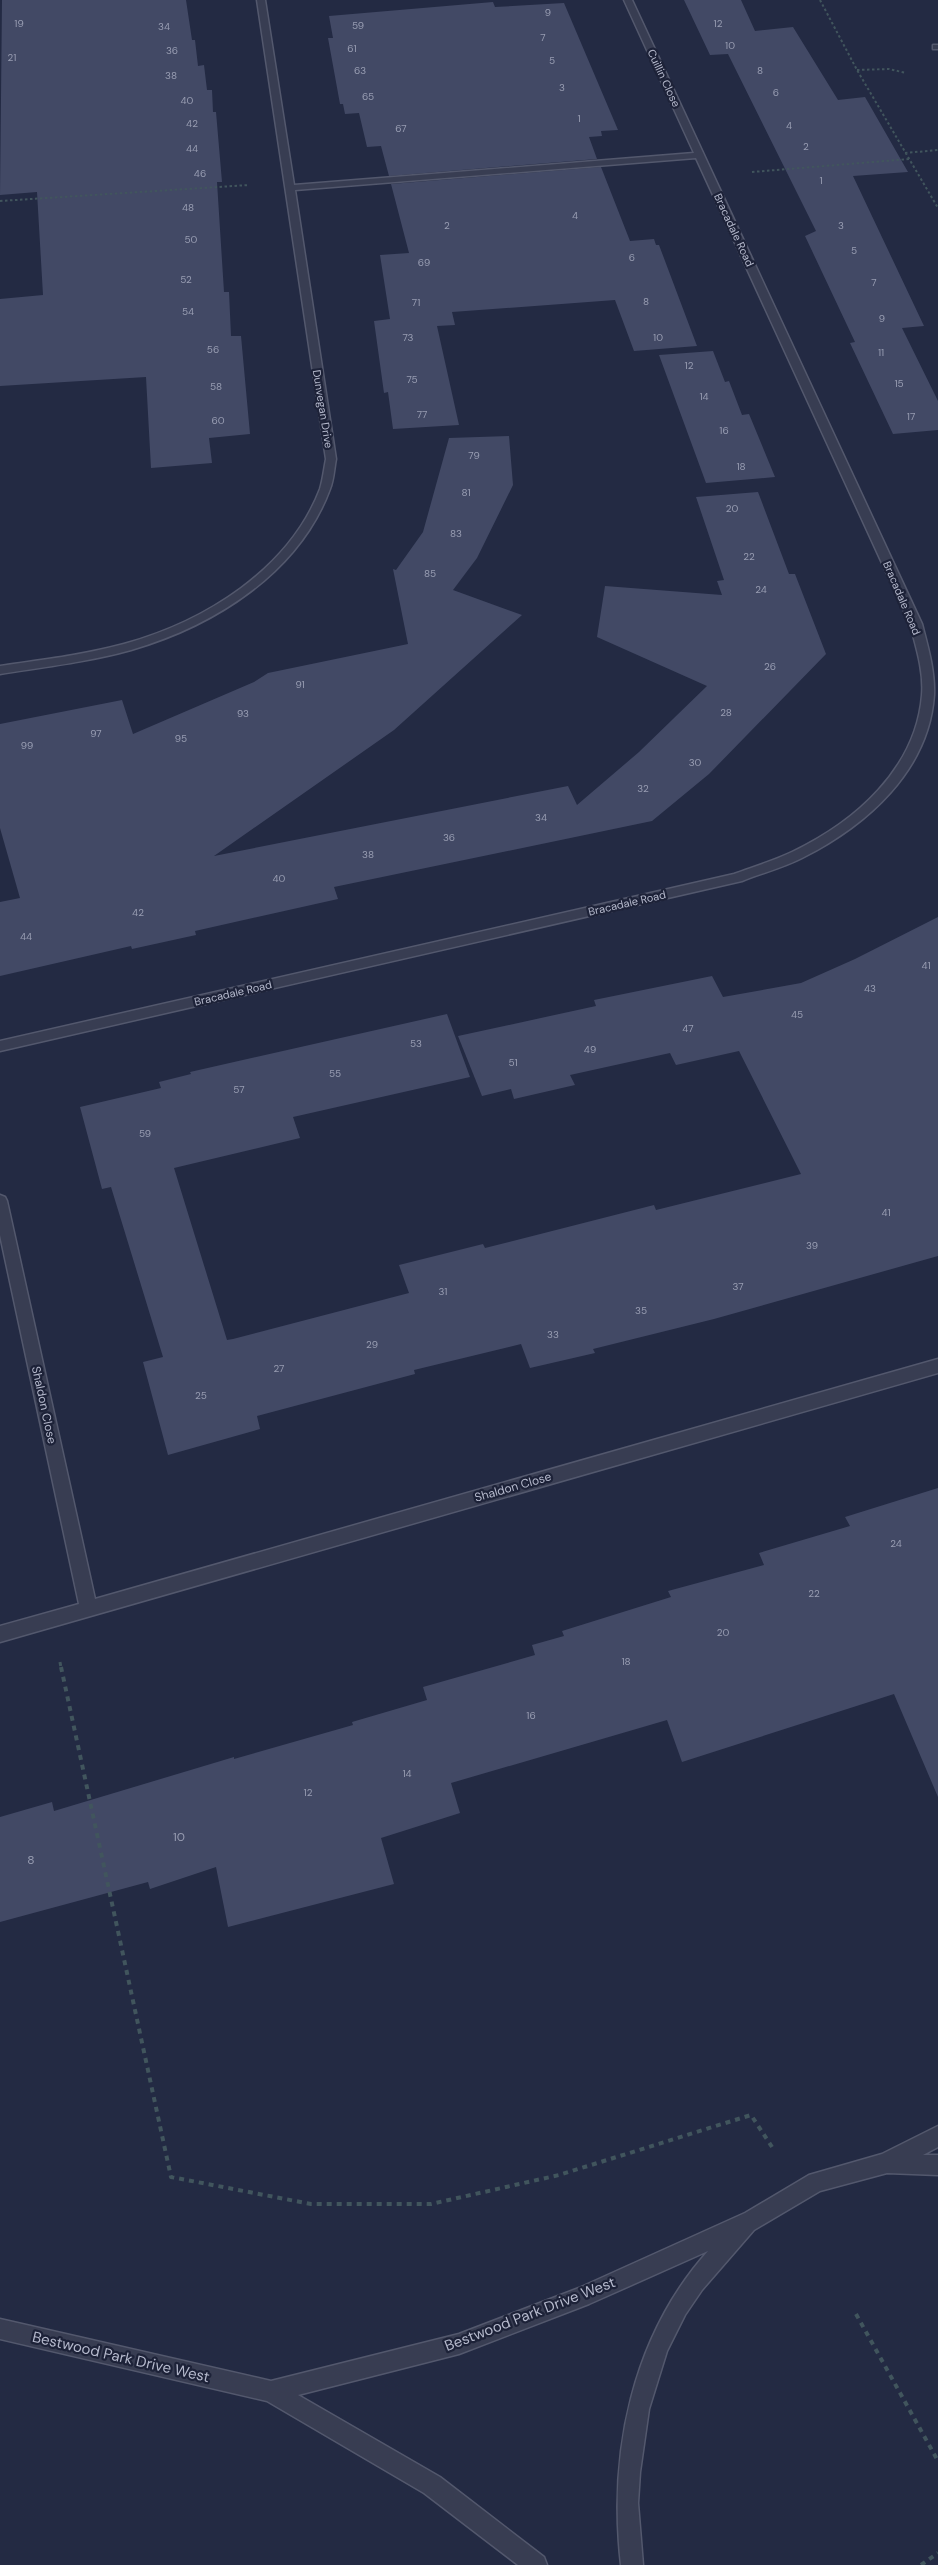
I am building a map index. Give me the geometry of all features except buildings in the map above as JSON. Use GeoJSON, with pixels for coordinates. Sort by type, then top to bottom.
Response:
{"type":"FeatureCollection","features":[{"type":"Feature","properties":{"kind":"street","name":"Dunvegan Drive"},"geometry":{"type":"LineString","coordinates":[[0,670],[128,647],[202,619],[256,582],[292,547],[325,489],[331,460],[261,0]]}},
{"type":"Feature","properties":{"kind":"street","name":"Cuillin Close"},"geometry":{"type":"LineString","coordinates":[[628,0],[700,155]]}},
{"type":"Feature","properties":{"kind":"street"},"geometry":{"type":"LineString","coordinates":[[290,188],[700,155]]}},
{"type":"Feature","properties":{"kind":"street","name":"Bracadale Road"},"geometry":{"type":"LineString","coordinates":[[0,1046],[737,878],[797,855],[841,829],[882,796],[908,764],[922,732],[928,695],[926,661],[916,624],[700,155]]}},
{"type":"Feature","properties":{"kind":"street","name":"Shaldon Close"},"geometry":{"type":"LineString","coordinates":[[0,1200],[88,1609]]}},
{"type":"Feature","properties":{"kind":"street","name":"Shaldon Close"},"geometry":{"type":"LineString","coordinates":[[0,1634],[938,1366]]}},
{"type":"Feature","properties":{"kind":"street"},"geometry":{"type":"LineString","coordinates":[[887,2163],[938,2136]]}},
{"type":"Feature","properties":{"kind":"street","name":"Bestwood Park Drive West"},"geometry":{"type":"LineString","coordinates":[[271,2391],[459,2344],[582,2297],[752,2220],[816,2182],[887,2163],[938,2165]]}},
{"type":"Feature","properties":{"kind":"street","name":"Bestwood Park Drive West"},"geometry":{"type":"LineString","coordinates":[[632,2565],[628,2541],[630,2461],[645,2388],[670,2320],[707,2265],[752,2220]]}},
{"type":"Feature","properties":{"kind":"street","name":"Bestwood Park Drive West"},"geometry":{"type":"LineString","coordinates":[[0,2329],[271,2391],[432,2485],[536,2565]]}},
{"type":"Feature","properties":{"kind":"path"},"geometry":{"type":"LineString","coordinates":[[820,0],[857,70],[938,208]]}},
{"type":"Feature","properties":{"kind":"path"},"geometry":{"type":"LineString","coordinates":[[857,70],[889,68],[907,73]]}},
{"type":"Feature","properties":{"kind":"path"},"geometry":{"type":"LineString","coordinates":[[905,152],[938,150]]}},
{"type":"Feature","properties":{"kind":"path"},"geometry":{"type":"LineString","coordinates":[[709,175],[909,159]]}},
{"type":"Feature","properties":{"kind":"path"},"geometry":{"type":"LineString","coordinates":[[0,201],[267,184],[290,188]]}},
{"type":"Feature","properties":{"kind":"path"},"geometry":{"type":"LineString","coordinates":[[51,1619],[171,2177],[311,2204],[431,2204],[559,2175],[751,2115],[774,2150]]}},
{"type":"Feature","properties":{"kind":"path"},"geometry":{"type":"LineString","coordinates":[[856,2314],[938,2461]]}},
{"type":"Feature","properties":{"kind":"path"},"geometry":{"type":"LineString","coordinates":[[921,2565],[938,2553]]}}]}
